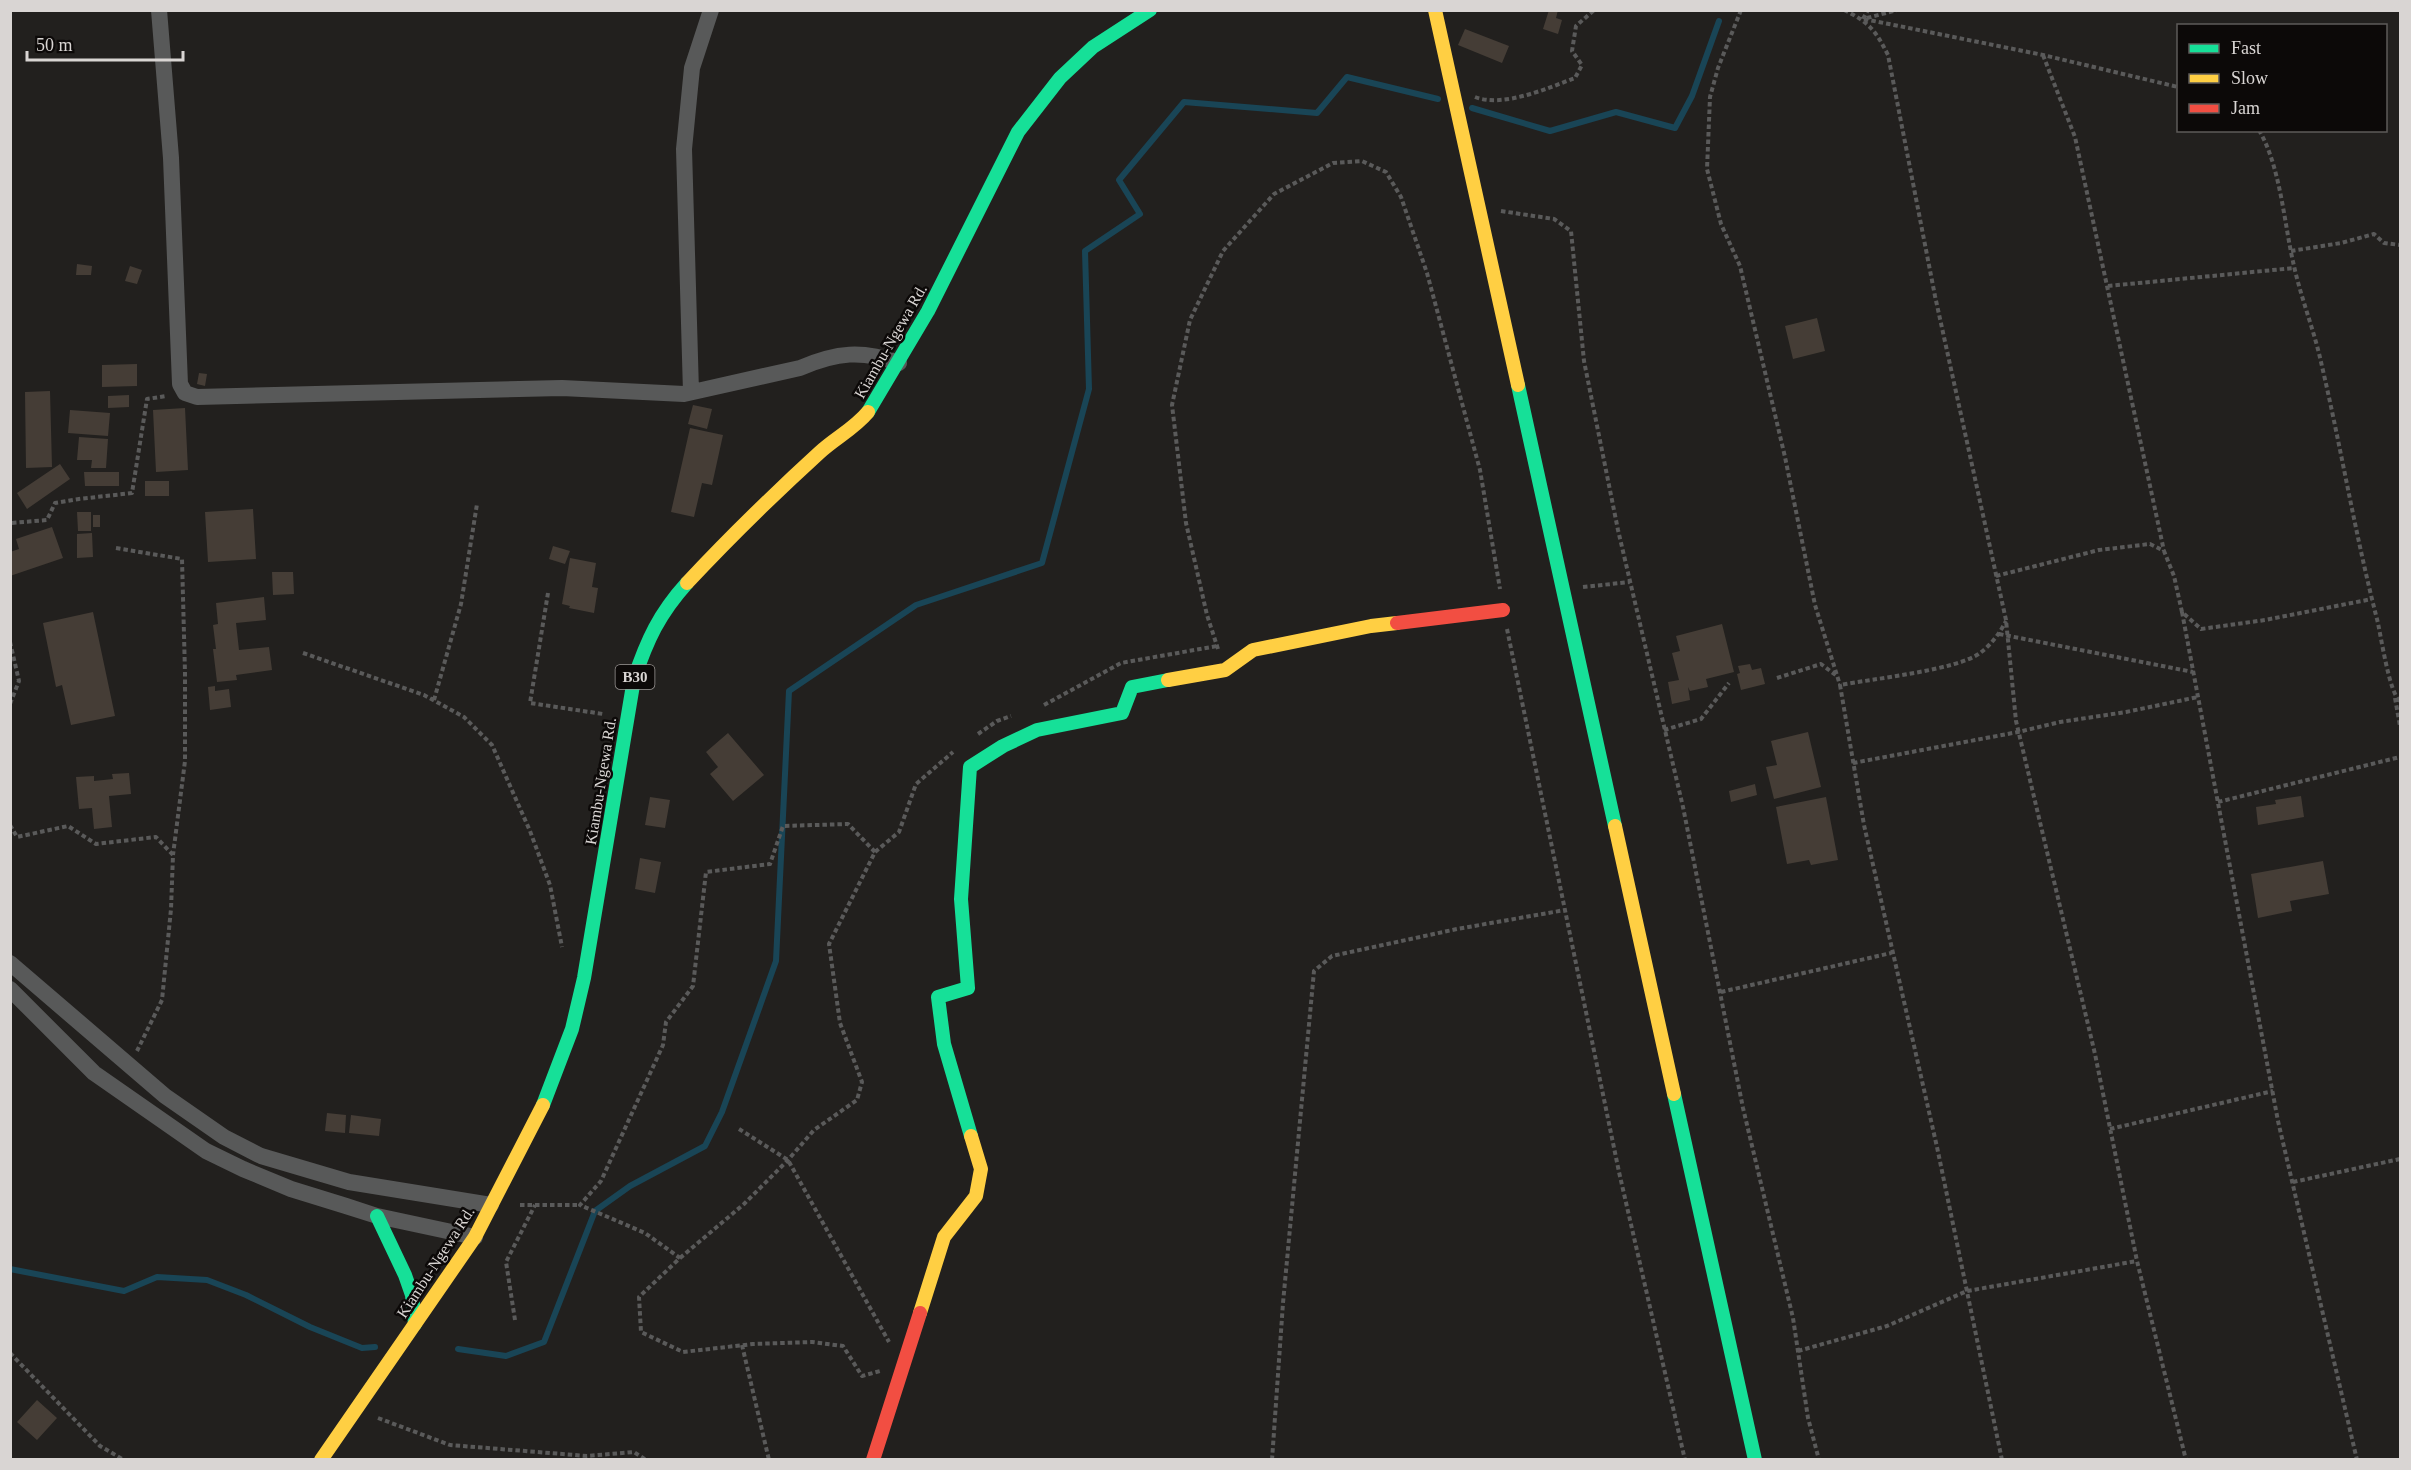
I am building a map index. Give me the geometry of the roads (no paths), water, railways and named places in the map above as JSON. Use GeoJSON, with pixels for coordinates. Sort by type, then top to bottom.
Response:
{"type":"FeatureCollection","features":[{"type":"Feature","properties":{"kind":"main road","name":"Kiambu-Ngewa Rd."},"geometry":{"type":"LineString","coordinates":[[321,1460],[475,1237],[539,1116],[572,1029],[584,978],[634,679],[647,640],[668,604],[724,544],[821,451],[857,425],[872,408],[900,363],[1018,132],[1060,78],[1093,47],[1150,10]]}},
{"type":"Feature","properties":{"kind":"main road"},"geometry":{"type":"LineString","coordinates":[[1435,10],[1755,1460]]}},
{"type":"Feature","properties":{"kind":"main road"},"geometry":{"type":"LineString","coordinates":[[873,1460],[944,1237],[976,1196],[981,1169],[944,1044],[938,997],[968,988],[961,899],[970,767],[1003,746],[1037,730],[1122,713],[1132,687],[1225,670],[1253,650],[1371,626],[1503,610]]}},
{"type":"Feature","properties":{"kind":"main road"},"geometry":{"type":"LineString","coordinates":[[377,1216],[405,1275],[412,1295],[415,1324]]}},
{"type":"Feature","properties":{"kind":"street"},"geometry":{"type":"LineString","coordinates":[[159,10],[171,158],[180,384],[185,393],[197,397],[562,388],[691,392],[800,368],[817,360],[859,353],[876,354],[900,363]]}},
{"type":"Feature","properties":{"kind":"street"},"geometry":{"type":"LineString","coordinates":[[691,392],[684,149],[692,69],[711,10]]}},
{"type":"Feature","properties":{"kind":"street"},"geometry":{"type":"LineString","coordinates":[[10,963],[165,1096],[224,1137],[261,1156],[349,1182],[491,1205]]}},
{"type":"Feature","properties":{"kind":"street"},"geometry":{"type":"LineString","coordinates":[[10,989],[94,1073],[206,1150],[291,1189],[377,1216],[475,1237]]}},
{"type":"Feature","properties":{"kind":"waterway"},"geometry":{"type":"LineString","coordinates":[[1472,108],[1550,131],[1616,112],[1675,128],[1692,96],[1719,21]]}},
{"type":"Feature","properties":{"kind":"waterway"},"geometry":{"type":"LineString","coordinates":[[458,1349],[506,1356],[544,1342],[595,1211],[630,1186],[705,1146],[722,1112],[776,961],[789,691],[916,605],[1042,563],[1089,389],[1085,251],[1140,214],[1119,180],[1184,102],[1317,113],[1347,77],[1438,99]]}},
{"type":"Feature","properties":{"kind":"waterway"},"geometry":{"type":"LineString","coordinates":[[10,1269],[124,1291],[157,1277],[207,1280],[246,1295],[310,1327],[362,1348],[375,1347]]}}]}
